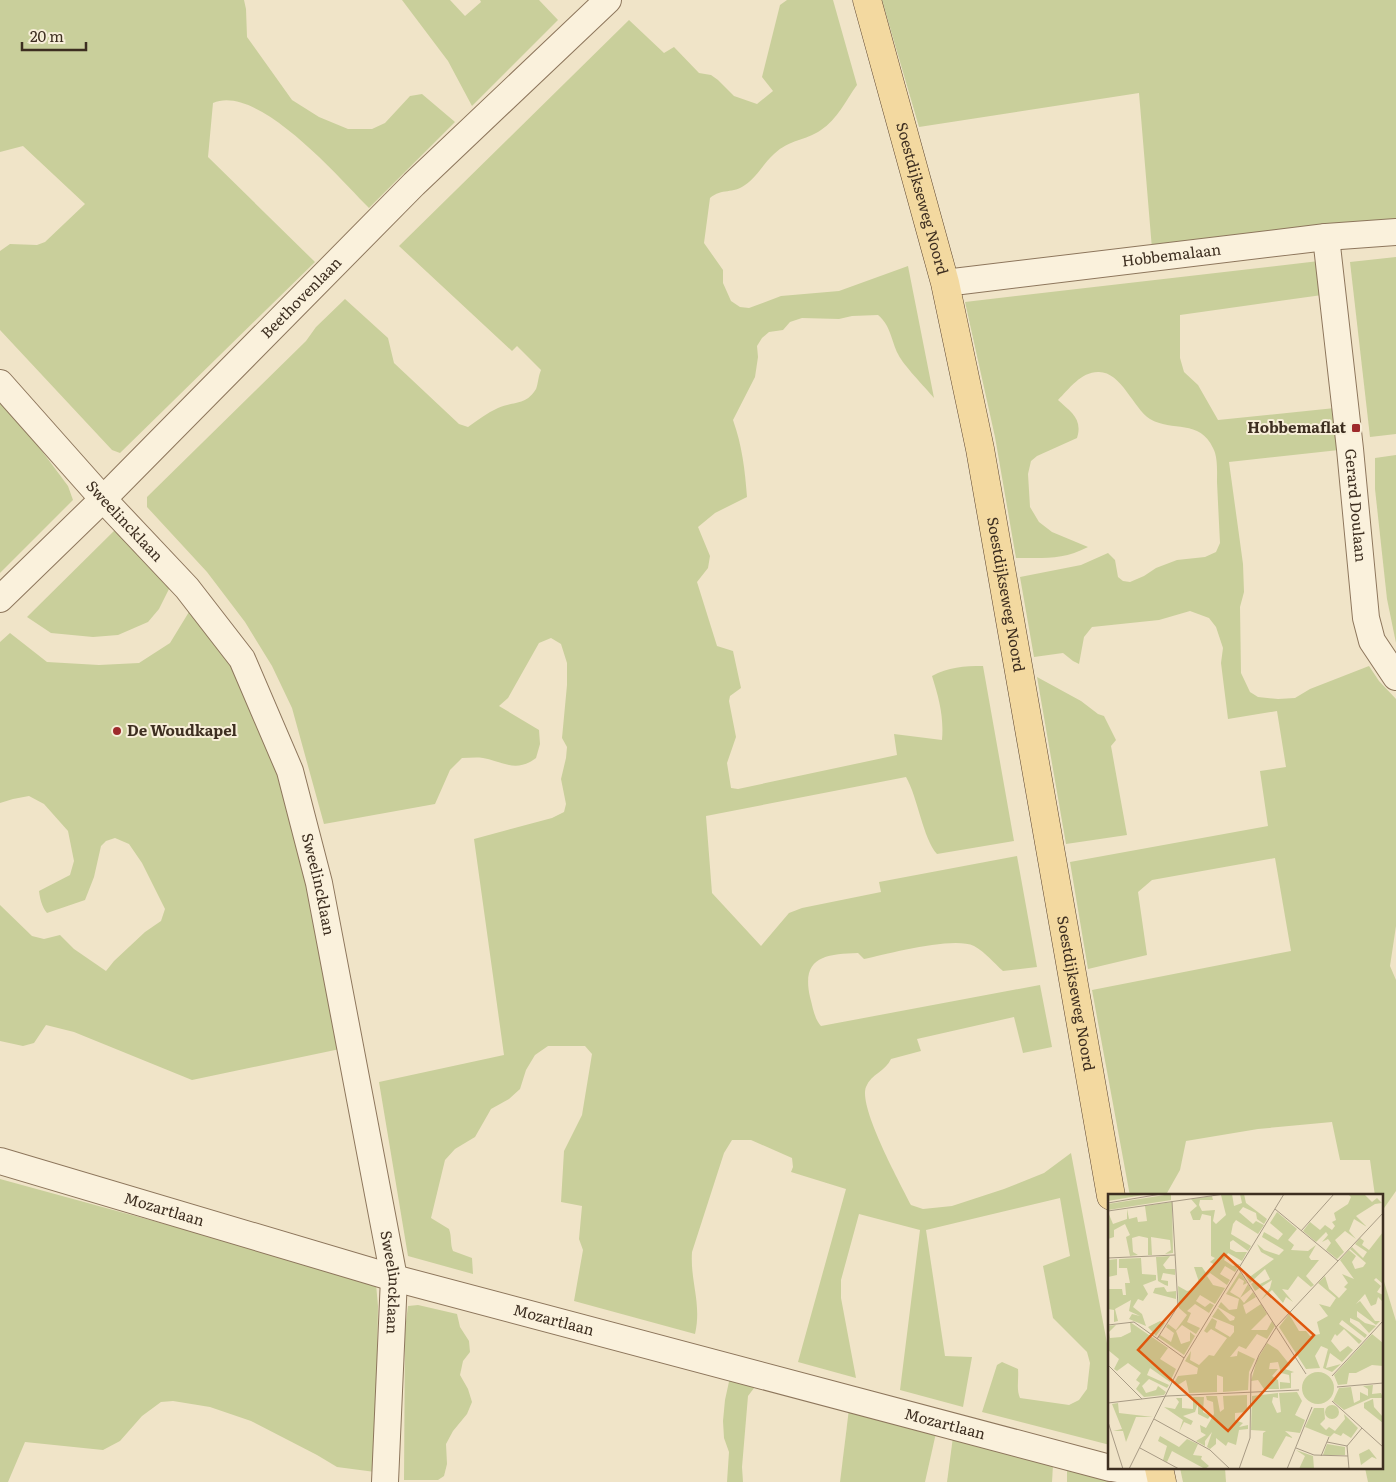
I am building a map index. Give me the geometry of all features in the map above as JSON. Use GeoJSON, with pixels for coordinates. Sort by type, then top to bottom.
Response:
{"type":"FeatureCollection","features":[{"type":"Feature","properties":{"kind":"main road","name":"Soestdijkseweg Noord"},"geometry":{"type":"LineString","coordinates":[[867,0],[945,283],[980,449],[1111,1194]]}},
{"type":"Feature","properties":{"kind":"street","name":"Beethovenlaan"},"geometry":{"type":"LineString","coordinates":[[0,599],[104,499],[414,184],[608,0]]}},
{"type":"Feature","properties":{"kind":"street","name":"Hobbemalaan"},"geometry":{"type":"LineString","coordinates":[[945,283],[1326,237],[1396,232]]}},
{"type":"Feature","properties":{"kind":"street","name":"Gerard Doulaan"},"geometry":{"type":"LineString","coordinates":[[1326,237],[1349,440],[1366,618],[1372,641],[1396,678]]}},
{"type":"Feature","properties":{"kind":"street","name":"Sweelincklaan"},"geometry":{"type":"LineString","coordinates":[[0,383],[187,588],[242,659],[290,771],[318,883],[394,1278],[385,1482]]}},
{"type":"Feature","properties":{"kind":"street","name":"Mozartlaan"},"geometry":{"type":"LineString","coordinates":[[0,1161],[394,1278],[1108,1467]]}},
{"type":"Feature","properties":{"kind":"street","name":"Mozartlaan"},"geometry":{"type":"LineString","coordinates":[[1123,1470],[1160,1474]]}},
{"type":"Feature","properties":{"kind":"green space"},"geometry":{"type":"Polygon","coordinates":[[[0,0],[244,0],[247,37],[292,100],[319,117],[348,129],[372,129],[385,123],[410,96],[422,94],[455,122],[369,208],[319,157],[274,120],[252,107],[231,101],[213,103],[208,157],[315,262],[120,453],[112,450],[0,330],[0,251],[10,244],[37,245],[45,242],[85,204],[23,146],[0,152],[0,0]]]}},
{"type":"Feature","properties":{"kind":"green space"},"geometry":{"type":"Polygon","coordinates":[[[402,0],[450,0],[465,16],[481,2],[480,0],[539,0],[558,20],[472,106],[448,61],[402,0]]]}},
{"type":"Feature","properties":{"kind":"green space"},"geometry":{"type":"Polygon","coordinates":[[[787,0],[833,0],[857,85],[837,115],[827,126],[815,134],[780,149],[741,188],[719,193],[710,198],[704,243],[723,270],[723,283],[731,301],[740,307],[749,308],[781,296],[839,291],[908,266],[934,398],[901,359],[888,328],[878,315],[852,316],[839,319],[802,318],[790,322],[783,330],[769,332],[757,346],[758,357],[755,377],[733,420],[743,458],[747,497],[715,513],[698,527],[710,556],[708,568],[697,582],[717,646],[733,651],[741,688],[730,696],[729,701],[736,737],[727,763],[731,788],[738,789],[897,755],[894,734],[942,740],[940,708],[932,676],[956,668],[983,666],[1014,841],[937,854],[928,839],[906,777],[706,816],[712,893],[761,946],[789,913],[802,908],[881,892],[879,882],[1017,856],[1037,967],[1003,971],[978,948],[964,943],[936,944],[864,959],[858,953],[835,955],[818,960],[813,966],[809,973],[810,997],[815,1016],[821,1026],[1040,985],[1052,1047],[1023,1053],[1014,1017],[917,1039],[921,1051],[891,1059],[886,1067],[868,1083],[865,1097],[868,1111],[881,1145],[911,1205],[923,1209],[952,1206],[1004,1189],[1044,1173],[1071,1153],[1108,1348],[1108,1444],[982,1412],[997,1365],[1002,1362],[1018,1369],[1020,1398],[1069,1405],[1079,1400],[1087,1389],[1090,1363],[1087,1352],[1053,1318],[1043,1266],[1070,1256],[1060,1198],[926,1230],[945,1356],[972,1357],[963,1407],[900,1390],[920,1230],[859,1214],[841,1280],[841,1298],[856,1378],[798,1362],[846,1189],[791,1172],[793,1167],[792,1158],[751,1140],[732,1140],[724,1153],[692,1252],[697,1302],[695,1334],[574,1301],[583,1250],[579,1239],[582,1206],[561,1202],[564,1151],[582,1115],[592,1054],[585,1046],[548,1046],[535,1055],[526,1070],[520,1089],[509,1099],[491,1109],[475,1137],[455,1149],[445,1160],[431,1218],[449,1229],[453,1251],[472,1258],[473,1274],[408,1256],[379,1082],[504,1055],[474,839],[552,818],[564,812],[566,804],[561,779],[567,747],[562,738],[567,663],[561,644],[551,638],[539,643],[508,698],[499,706],[539,730],[540,744],[536,758],[516,766],[483,758],[462,758],[450,770],[435,804],[324,824],[292,708],[272,666],[245,622],[207,572],[147,507],[147,497],[306,341],[316,327],[345,299],[388,338],[394,363],[459,424],[468,427],[498,408],[524,401],[528,398],[536,389],[541,370],[517,346],[512,351],[399,246],[629,20],[664,53],[674,47],[699,73],[711,75],[734,96],[757,104],[773,91],[762,77],[780,5],[787,0]]]}},
{"type":"Feature","properties":{"kind":"green space"},"geometry":{"type":"Polygon","coordinates":[[[882,0],[1396,0],[1396,223],[1152,249],[1139,93],[919,127],[882,0]]]}},
{"type":"Feature","properties":{"kind":"green space"},"geometry":{"type":"Polygon","coordinates":[[[1396,257],[1396,434],[1370,437],[1350,262],[1396,257]]]}},
{"type":"Feature","properties":{"kind":"green space"},"geometry":{"type":"Polygon","coordinates":[[[1319,261],[1322,295],[1180,315],[1180,358],[1184,372],[1198,385],[1218,420],[1335,408],[1339,450],[1229,462],[1243,564],[1244,592],[1240,607],[1241,673],[1250,692],[1258,697],[1278,699],[1295,698],[1310,689],[1369,666],[1379,681],[1396,699],[1396,926],[1390,966],[1396,980],[1396,1191],[1384,1208],[1384,1194],[1375,1194],[1370,1160],[1340,1160],[1332,1122],[1258,1129],[1186,1141],[1180,1170],[1167,1193],[1130,1194],[1092,990],[1291,951],[1275,858],[1152,880],[1138,892],[1147,955],[1088,969],[1070,862],[1268,826],[1260,771],[1286,767],[1277,711],[1228,719],[1221,663],[1223,648],[1216,627],[1209,618],[1190,611],[1159,620],[1092,627],[1084,637],[1079,664],[1063,653],[1034,657],[1020,577],[1081,565],[1108,553],[1115,560],[1118,577],[1123,581],[1130,582],[1156,568],[1177,560],[1205,557],[1216,552],[1220,543],[1216,456],[1213,448],[1201,433],[1158,423],[1150,419],[1113,377],[1106,373],[1098,372],[1086,375],[1058,400],[1075,416],[1078,426],[1077,438],[1037,456],[1031,461],[1028,474],[1030,507],[1039,522],[1052,532],[1088,547],[1062,556],[1016,558],[995,437],[965,302],[1319,261]]]}},
{"type":"Feature","properties":{"kind":"green space"},"geometry":{"type":"Polygon","coordinates":[[[0,400],[24,427],[68,486],[73,500],[0,573],[0,400]]]}},
{"type":"Feature","properties":{"kind":"green space"},"geometry":{"type":"Polygon","coordinates":[[[1396,455],[1396,643],[1387,599],[1375,489],[1375,458],[1396,455]]]}},
{"type":"Feature","properties":{"kind":"green space"},"geometry":{"type":"Polygon","coordinates":[[[119,526],[172,583],[159,609],[148,622],[118,635],[93,637],[51,633],[27,617],[119,526]]]}},
{"type":"Feature","properties":{"kind":"green space"},"geometry":{"type":"Polygon","coordinates":[[[192,607],[248,692],[297,825],[340,1049],[192,1080],[74,1032],[46,1025],[34,1043],[23,1046],[0,1041],[0,905],[32,936],[44,939],[60,935],[74,949],[106,971],[145,932],[161,921],[165,909],[142,863],[129,844],[115,838],[106,841],[101,846],[94,877],[85,900],[47,913],[45,911],[39,891],[70,875],[74,861],[68,831],[44,804],[29,796],[0,803],[0,642],[10,633],[47,662],[99,665],[139,663],[170,643],[192,607]]]}},
{"type":"Feature","properties":{"kind":"green space"},"geometry":{"type":"Polygon","coordinates":[[[1037,677],[1104,716],[1116,740],[1111,746],[1127,835],[1066,844],[1037,677]]]}},
{"type":"Feature","properties":{"kind":"green space"},"geometry":{"type":"Polygon","coordinates":[[[0,1179],[373,1281],[376,1284],[378,1306],[375,1472],[337,1467],[251,1421],[210,1407],[173,1401],[161,1402],[142,1416],[120,1441],[103,1450],[25,1442],[8,1482],[0,1482],[0,1179]]]}},
{"type":"Feature","properties":{"kind":"green space"},"geometry":{"type":"Polygon","coordinates":[[[1384,1282],[1396,1321],[1396,1482],[1368,1482],[1365,1470],[1384,1470],[1384,1282]]]}},
{"type":"Feature","properties":{"kind":"green space"},"geometry":{"type":"Polygon","coordinates":[[[418,1305],[457,1314],[460,1327],[469,1341],[470,1352],[463,1361],[460,1375],[468,1389],[472,1402],[467,1414],[453,1431],[446,1444],[447,1464],[444,1476],[438,1480],[404,1480],[405,1329],[408,1306],[418,1305]]]}},
{"type":"Feature","properties":{"kind":"green space"},"geometry":{"type":"Polygon","coordinates":[[[730,1377],[757,1384],[748,1396],[742,1467],[743,1482],[727,1482],[729,1452],[724,1438],[723,1421],[730,1377]]]}},
{"type":"Feature","properties":{"kind":"green space"},"geometry":{"type":"Polygon","coordinates":[[[849,1409],[936,1433],[925,1482],[840,1482],[849,1409]]]}},
{"type":"Feature","properties":{"kind":"green space"},"geometry":{"type":"Polygon","coordinates":[[[953,1437],[1053,1465],[1052,1482],[947,1482],[953,1437]]]}},
{"type":"Feature","properties":{"kind":"green space"},"geometry":{"type":"Polygon","coordinates":[[[1067,1469],[1115,1482],[1067,1482],[1067,1469]]]}},
{"type":"Feature","properties":{"kind":"green space"},"geometry":{"type":"Polygon","coordinates":[[[1180,1470],[1225,1470],[1226,1482],[1183,1482],[1180,1470]]]}},
{"type":"Feature","properties":{"kind":"place","name":"Hobbemaflat"},"geometry":{"type":"Point","coordinates":[1356,428]}},
{"type":"Feature","properties":{"kind":"place","name":"De Woudkapel"},"geometry":{"type":"Point","coordinates":[117,731]}}]}
